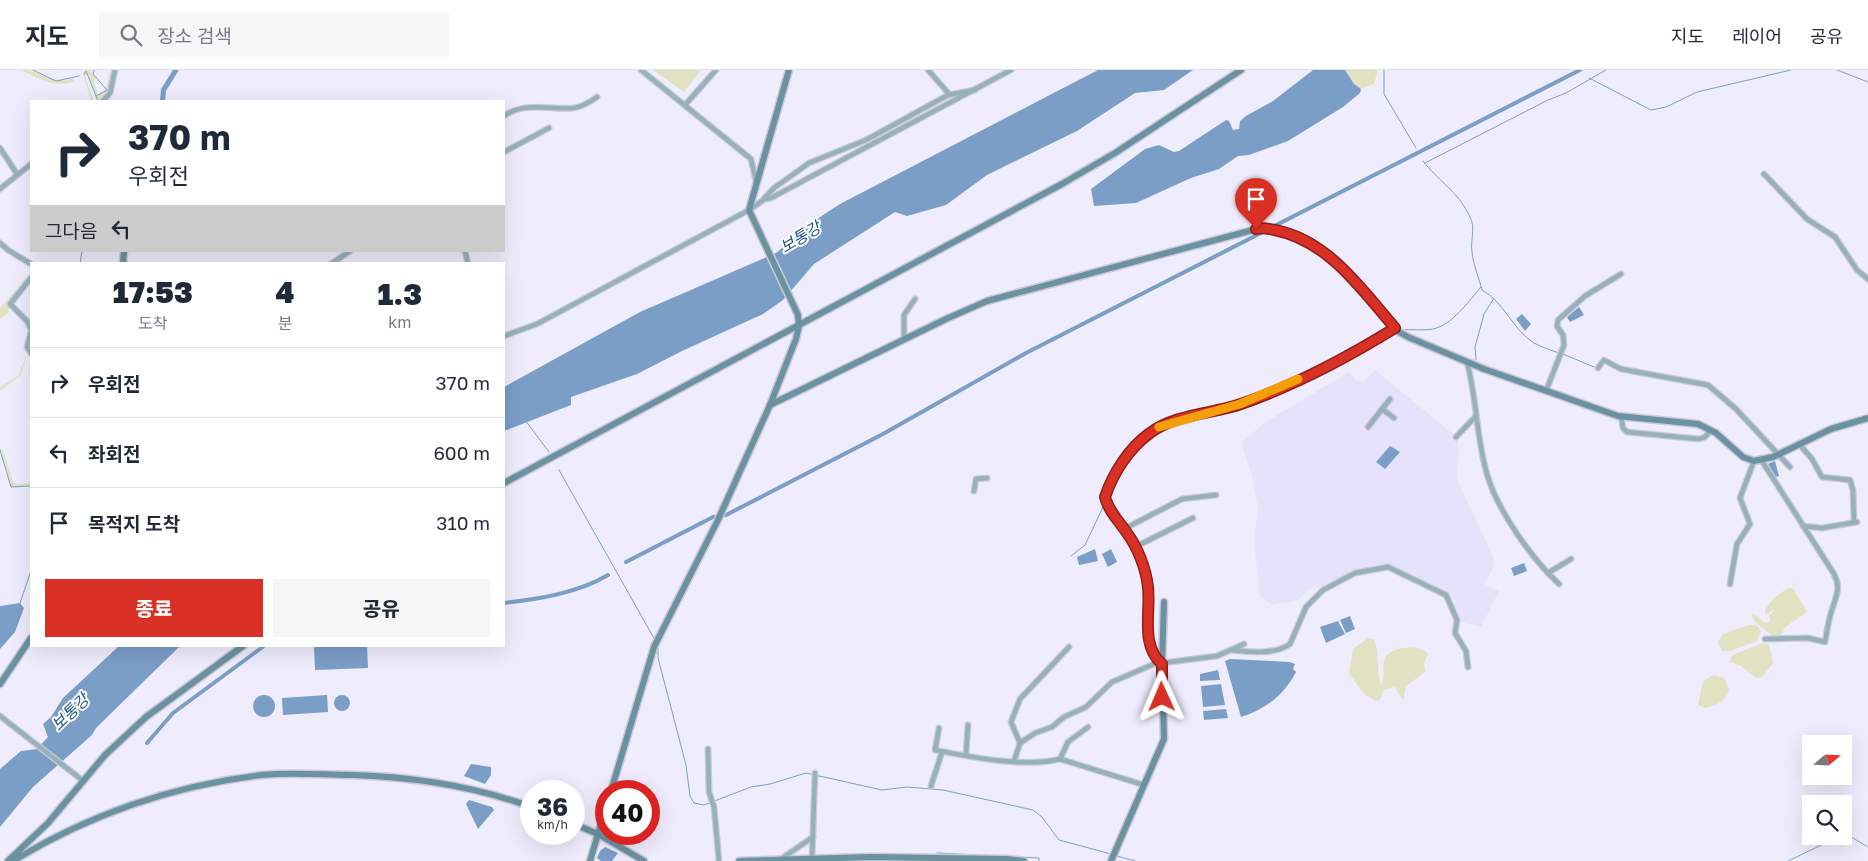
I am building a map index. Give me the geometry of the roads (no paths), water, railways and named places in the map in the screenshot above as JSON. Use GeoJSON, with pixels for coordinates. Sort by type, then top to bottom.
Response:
{"type":"FeatureCollection","features":[{"type":"Feature","properties":{"kind":"main road"},"geometry":{"type":"LineString","coordinates":[[614,780],[654,647],[722,512],[770,405],[796,339],[799,326],[798,314],[749,210],[790,70]]}},
{"type":"Feature","properties":{"kind":"main road"},"geometry":{"type":"LineString","coordinates":[[505,482],[1090,169],[1241,70]]}},
{"type":"Feature","properties":{"kind":"main road"},"geometry":{"type":"LineString","coordinates":[[770,405],[904,339],[987,301],[1256,229],[1270,229],[1290,233],[1322,250],[1350,276],[1397,330],[1467,362],[1620,416],[1698,424],[1711,430],[1743,457],[1754,461],[1762,461],[1831,429],[1868,418]]}},
{"type":"Feature","properties":{"kind":"main road"},"geometry":{"type":"LineString","coordinates":[[1111,861],[1164,740],[1162,664],[1164,602]]}},
{"type":"Feature","properties":{"kind":"main road"},"geometry":{"type":"LineString","coordinates":[[0,684],[12,670],[30,640]]}},
{"type":"Feature","properties":{"kind":"main road"},"geometry":{"type":"LineString","coordinates":[[8,861],[48,823],[82,780],[105,755],[146,716],[242,647]]}},
{"type":"Feature","properties":{"kind":"main road"},"geometry":{"type":"LineString","coordinates":[[13,861],[100,815],[124,806],[180,791],[262,775],[375,776],[428,781],[491,794],[520,803]]}},
{"type":"Feature","properties":{"kind":"main road"},"geometry":{"type":"LineString","coordinates":[[590,861],[595,844]]}},
{"type":"Feature","properties":{"kind":"main road"},"geometry":{"type":"LineString","coordinates":[[617,845],[644,861]]}},
{"type":"Feature","properties":{"kind":"main road"},"geometry":{"type":"LineString","coordinates":[[739,861],[780,859],[997,859],[1024,861]]}},
{"type":"Feature","properties":{"kind":"street"},"geometry":{"type":"LineString","coordinates":[[104,100],[110,93],[115,70]]}},
{"type":"Feature","properties":{"kind":"street"},"geometry":{"type":"LineString","coordinates":[[641,70],[752,159],[756,183]]}},
{"type":"Feature","properties":{"kind":"street"},"geometry":{"type":"LineString","coordinates":[[685,105],[716,70]]}},
{"type":"Feature","properties":{"kind":"street"},"geometry":{"type":"LineString","coordinates":[[928,70],[949,94]]}},
{"type":"Feature","properties":{"kind":"street"},"geometry":{"type":"LineString","coordinates":[[765,198],[771,198],[1011,70]]}},
{"type":"Feature","properties":{"kind":"street"},"geometry":{"type":"LineString","coordinates":[[505,336],[536,324],[749,210],[805,165],[866,140],[949,94],[975,90]]}},
{"type":"Feature","properties":{"kind":"street"},"geometry":{"type":"LineString","coordinates":[[505,115],[512,111],[534,106],[573,108],[597,97]]}},
{"type":"Feature","properties":{"kind":"street"},"geometry":{"type":"LineString","coordinates":[[505,151],[549,128]]}},
{"type":"Feature","properties":{"kind":"street"},"geometry":{"type":"LineString","coordinates":[[0,148],[17,174]]}},
{"type":"Feature","properties":{"kind":"street"},"geometry":{"type":"LineString","coordinates":[[0,189],[30,165]]}},
{"type":"Feature","properties":{"kind":"street"},"geometry":{"type":"LineString","coordinates":[[1764,174],[1807,219],[1834,237],[1857,270],[1868,279]]}},
{"type":"Feature","properties":{"kind":"street"},"geometry":{"type":"LineString","coordinates":[[0,243],[30,263]]}},
{"type":"Feature","properties":{"kind":"street"},"geometry":{"type":"LineString","coordinates":[[334,262],[349,252]]}},
{"type":"Feature","properties":{"kind":"street"},"geometry":{"type":"LineString","coordinates":[[1546,391],[1564,345],[1563,335],[1557,326],[1558,320],[1585,296],[1621,274]]}},
{"type":"Feature","properties":{"kind":"street"},"geometry":{"type":"LineString","coordinates":[[30,279],[10,304],[27,321],[30,328]]}},
{"type":"Feature","properties":{"kind":"street"},"geometry":{"type":"LineString","coordinates":[[904,339],[904,315],[915,299]]}},
{"type":"Feature","properties":{"kind":"street"},"geometry":{"type":"LineString","coordinates":[[1162,664],[1155,658],[1149,646],[1148,586],[1136,547],[1115,519],[1105,497],[1119,468],[1131,451],[1151,432],[1167,424],[1248,401],[1397,330]]}},
{"type":"Feature","properties":{"kind":"street"},"geometry":{"type":"LineString","coordinates":[[30,334],[27,347],[30,351]]}},
{"type":"Feature","properties":{"kind":"street"},"geometry":{"type":"LineString","coordinates":[[1598,368],[1604,360],[1622,369],[1708,384],[1736,409],[1790,467]]}},
{"type":"Feature","properties":{"kind":"street"},"geometry":{"type":"LineString","coordinates":[[1467,362],[1475,392],[1475,417],[1487,477],[1498,500],[1525,545],[1559,584]]}},
{"type":"Feature","properties":{"kind":"street"},"geometry":{"type":"LineString","coordinates":[[1368,427],[1390,399]]}},
{"type":"Feature","properties":{"kind":"street"},"geometry":{"type":"LineString","coordinates":[[1382,410],[1394,418]]}},
{"type":"Feature","properties":{"kind":"street"},"geometry":{"type":"LineString","coordinates":[[1620,416],[1622,428],[1627,432],[1699,440],[1705,437],[1711,430]]}},
{"type":"Feature","properties":{"kind":"street"},"geometry":{"type":"LineString","coordinates":[[1456,437],[1475,417]]}},
{"type":"Feature","properties":{"kind":"street"},"geometry":{"type":"LineString","coordinates":[[1799,444],[1812,459],[1822,477],[1850,480],[1853,490],[1856,522],[1822,528],[1803,526]]}},
{"type":"Feature","properties":{"kind":"street"},"geometry":{"type":"LineString","coordinates":[[1730,584],[1737,544],[1750,524],[1740,498],[1754,461]]}},
{"type":"Feature","properties":{"kind":"street"},"geometry":{"type":"LineString","coordinates":[[1762,461],[1839,582],[1826,642],[1808,638],[1765,639]]}},
{"type":"Feature","properties":{"kind":"street"},"geometry":{"type":"LineString","coordinates":[[974,491],[976,480],[987,478]]}},
{"type":"Feature","properties":{"kind":"street"},"geometry":{"type":"LineString","coordinates":[[1124,529],[1182,499],[1216,495]]}},
{"type":"Feature","properties":{"kind":"street"},"geometry":{"type":"LineString","coordinates":[[1136,547],[1193,518]]}},
{"type":"Feature","properties":{"kind":"street"},"geometry":{"type":"LineString","coordinates":[[1548,573],[1571,559]]}},
{"type":"Feature","properties":{"kind":"street"},"geometry":{"type":"LineString","coordinates":[[1231,650],[1263,651],[1285,648],[1290,644],[1306,607],[1323,590],[1355,573],[1388,567],[1446,594],[1457,620],[1455,633],[1466,651],[1468,667]]}},
{"type":"Feature","properties":{"kind":"street"},"geometry":{"type":"LineString","coordinates":[[1014,761],[1020,743],[1035,733],[1052,727],[1064,716],[1086,707],[1112,682],[1154,664],[1217,656],[1244,644]]}},
{"type":"Feature","properties":{"kind":"street"},"geometry":{"type":"LineString","coordinates":[[1020,743],[1011,722],[1020,699],[1068,647]]}},
{"type":"Feature","properties":{"kind":"street"},"geometry":{"type":"LineString","coordinates":[[0,716],[82,780]]}},
{"type":"Feature","properties":{"kind":"street"},"geometry":{"type":"LineString","coordinates":[[966,755],[968,724]]}},
{"type":"Feature","properties":{"kind":"street"},"geometry":{"type":"LineString","coordinates":[[1060,758],[1068,742],[1088,727]]}},
{"type":"Feature","properties":{"kind":"street"},"geometry":{"type":"LineString","coordinates":[[939,728],[934,750],[1014,761],[1044,762],[1060,758],[1144,785]]}},
{"type":"Feature","properties":{"kind":"street"},"geometry":{"type":"LineString","coordinates":[[708,749],[719,861]]}},
{"type":"Feature","properties":{"kind":"street"},"geometry":{"type":"LineString","coordinates":[[931,786],[942,752]]}},
{"type":"Feature","properties":{"kind":"street"},"geometry":{"type":"LineString","coordinates":[[812,859],[815,773]]}},
{"type":"Feature","properties":{"kind":"street"},"geometry":{"type":"LineString","coordinates":[[780,859],[812,837]]}},
{"type":"Feature","properties":{"kind":"water"},"geometry":{"type":"Polygon","coordinates":[[[173,70],[179,70],[166,91],[165,100],[160,100],[161,89],[173,70]]]}},
{"type":"Feature","properties":{"kind":"water","name":"보통강"},"geometry":{"type":"Polygon","coordinates":[[[1098,70],[1193,70],[1164,90],[1135,93],[1077,131],[987,175],[946,205],[907,216],[895,212],[814,264],[783,300],[763,314],[637,374],[571,397],[571,405],[505,431],[505,386],[640,312],[776,253],[820,217],[840,204],[1098,70]]]}},
{"type":"Feature","properties":{"kind":"water"},"geometry":{"type":"Polygon","coordinates":[[[1313,70],[1345,70],[1354,84],[1361,89],[1360,93],[1343,107],[1288,141],[1249,155],[1238,156],[1219,169],[1191,178],[1136,203],[1094,206],[1091,189],[1145,149],[1159,145],[1174,152],[1179,151],[1226,120],[1229,121],[1233,130],[1239,129],[1240,121],[1246,116],[1273,101],[1313,70]]]}},
{"type":"Feature","properties":{"kind":"water"},"geometry":{"type":"Polygon","coordinates":[[[1579,307],[1584,315],[1570,322],[1567,317],[1579,307]]]}},
{"type":"Feature","properties":{"kind":"water"},"geometry":{"type":"Polygon","coordinates":[[[1522,314],[1531,324],[1525,331],[1516,319],[1522,314]]]}},
{"type":"Feature","properties":{"kind":"water"},"geometry":{"type":"Polygon","coordinates":[[[1390,446],[1400,452],[1385,469],[1376,462],[1390,446]]]}},
{"type":"Feature","properties":{"kind":"water"},"geometry":{"type":"Polygon","coordinates":[[[1775,461],[1779,476],[1775,477],[1768,464],[1775,461]]]}},
{"type":"Feature","properties":{"kind":"water"},"geometry":{"type":"Polygon","coordinates":[[[1095,549],[1098,561],[1079,565],[1077,557],[1095,549]]]}},
{"type":"Feature","properties":{"kind":"water"},"geometry":{"type":"Polygon","coordinates":[[[1111,549],[1117,562],[1108,567],[1102,554],[1111,549]]]}},
{"type":"Feature","properties":{"kind":"water"},"geometry":{"type":"Polygon","coordinates":[[[1524,563],[1527,571],[1514,576],[1511,568],[1524,563]]]}},
{"type":"Feature","properties":{"kind":"water"},"geometry":{"type":"Polygon","coordinates":[[[20,603],[24,608],[15,632],[0,649],[0,606],[20,603]]]}},
{"type":"Feature","properties":{"kind":"water"},"geometry":{"type":"Polygon","coordinates":[[[1350,616],[1355,629],[1346,633],[1340,620],[1350,616]]]}},
{"type":"Feature","properties":{"kind":"water"},"geometry":{"type":"Polygon","coordinates":[[[1338,621],[1345,634],[1326,643],[1320,627],[1338,621]]]}},
{"type":"Feature","properties":{"kind":"water","name":"보통강"},"geometry":{"type":"Polygon","coordinates":[[[118,647],[179,647],[96,728],[92,735],[33,787],[0,827],[0,769],[21,751],[37,749],[48,737],[43,724],[51,717],[63,698],[118,647]]]}},
{"type":"Feature","properties":{"kind":"water"},"geometry":{"type":"Polygon","coordinates":[[[314,647],[367,647],[368,668],[315,670],[314,647]]]}},
{"type":"Feature","properties":{"kind":"water"},"geometry":{"type":"Polygon","coordinates":[[[1230,659],[1290,662],[1295,664],[1293,669],[1296,672],[1286,688],[1273,700],[1258,710],[1241,717],[1225,661],[1230,659]]]}},
{"type":"Feature","properties":{"kind":"water"},"geometry":{"type":"Polygon","coordinates":[[[1218,670],[1220,680],[1200,681],[1200,674],[1218,670]]]}},
{"type":"Feature","properties":{"kind":"water"},"geometry":{"type":"Polygon","coordinates":[[[1221,684],[1225,705],[1203,707],[1201,686],[1221,684]]]}},
{"type":"Feature","properties":{"kind":"water"},"geometry":{"type":"Polygon","coordinates":[[[264,695],[274,702],[275,706],[268,716],[264,717],[254,710],[253,706],[260,696],[264,695]]]}},
{"type":"Feature","properties":{"kind":"water"},"geometry":{"type":"Polygon","coordinates":[[[327,695],[328,712],[283,715],[282,698],[327,695]]]}},
{"type":"Feature","properties":{"kind":"water"},"geometry":{"type":"Polygon","coordinates":[[[342,695],[350,703],[342,711],[334,703],[342,695]]]}},
{"type":"Feature","properties":{"kind":"water"},"geometry":{"type":"Polygon","coordinates":[[[1226,709],[1228,718],[1204,720],[1203,711],[1226,709]]]}},
{"type":"Feature","properties":{"kind":"water"},"geometry":{"type":"Polygon","coordinates":[[[471,764],[491,767],[491,775],[485,784],[464,776],[471,764]]]}},
{"type":"Feature","properties":{"kind":"water"},"geometry":{"type":"Polygon","coordinates":[[[469,800],[492,807],[494,810],[478,829],[466,804],[469,800]]]}},
{"type":"Feature","properties":{"kind":"water"},"geometry":{"type":"Polygon","coordinates":[[[605,847],[618,853],[612,861],[601,861],[597,858],[600,851],[605,847]]]}},
{"type":"Feature","properties":{"kind":"waterway"},"geometry":{"type":"LineString","coordinates":[[33,70],[56,81],[79,76]]}},
{"type":"Feature","properties":{"kind":"waterway"},"geometry":{"type":"LineString","coordinates":[[94,70],[93,74],[107,90],[96,96]]}},
{"type":"Feature","properties":{"kind":"waterway"},"geometry":{"type":"LineString","coordinates":[[1384,70],[1384,94],[1416,148]]}},
{"type":"Feature","properties":{"kind":"waterway"},"geometry":{"type":"LineString","coordinates":[[626,562],[713,517],[726,515],[883,434],[1026,353],[1580,70]]}},
{"type":"Feature","properties":{"kind":"waterway"},"geometry":{"type":"LineString","coordinates":[[1425,163],[1548,100],[1566,93],[1606,70]]}},
{"type":"Feature","properties":{"kind":"waterway"},"geometry":{"type":"LineString","coordinates":[[1589,78],[1651,110],[1666,107],[1697,92],[1791,70]]}},
{"type":"Feature","properties":{"kind":"waterway"},"geometry":{"type":"LineString","coordinates":[[1837,70],[1868,82]]}},
{"type":"Feature","properties":{"kind":"waterway"},"geometry":{"type":"LineString","coordinates":[[84,74],[86,71],[98,100]]}},
{"type":"Feature","properties":{"kind":"waterway"},"geometry":{"type":"LineString","coordinates":[[1423,161],[1460,201],[1472,221],[1473,257],[1482,290],[1497,302],[1526,337],[1534,343],[1559,353]]}},
{"type":"Feature","properties":{"kind":"waterway"},"geometry":{"type":"LineString","coordinates":[[80,262],[82,252]]}},
{"type":"Feature","properties":{"kind":"waterway"},"geometry":{"type":"LineString","coordinates":[[1401,330],[1429,330],[1440,327],[1460,312],[1481,287]]}},
{"type":"Feature","properties":{"kind":"waterway"},"geometry":{"type":"LineString","coordinates":[[1476,360],[1475,347],[1484,314],[1494,298]]}},
{"type":"Feature","properties":{"kind":"waterway"},"geometry":{"type":"LineString","coordinates":[[1343,360],[1395,333]]}},
{"type":"Feature","properties":{"kind":"waterway"},"geometry":{"type":"LineString","coordinates":[[1563,354],[1594,367]]}},
{"type":"Feature","properties":{"kind":"waterway"},"geometry":{"type":"LineString","coordinates":[[1168,425],[1230,411],[1302,381]]}},
{"type":"Feature","properties":{"kind":"waterway"},"geometry":{"type":"LineString","coordinates":[[525,420],[549,452]]}},
{"type":"Feature","properties":{"kind":"waterway"},"geometry":{"type":"LineString","coordinates":[[0,450],[11,487],[30,486]]}},
{"type":"Feature","properties":{"kind":"waterway"},"geometry":{"type":"LineString","coordinates":[[559,470],[655,640]]}},
{"type":"Feature","properties":{"kind":"waterway"},"geometry":{"type":"LineString","coordinates":[[1108,497],[1118,473]]}},
{"type":"Feature","properties":{"kind":"waterway"},"geometry":{"type":"LineString","coordinates":[[1071,556],[1085,545],[1105,503]]}},
{"type":"Feature","properties":{"kind":"waterway"},"geometry":{"type":"LineString","coordinates":[[20,603],[30,574]]}},
{"type":"Feature","properties":{"kind":"waterway"},"geometry":{"type":"LineString","coordinates":[[505,603],[571,591],[608,575]]}},
{"type":"Feature","properties":{"kind":"waterway"},"geometry":{"type":"LineString","coordinates":[[658,646],[658,658],[686,765],[690,796],[694,803],[704,805],[751,787],[770,784],[806,773],[882,790],[907,787],[943,790],[1033,810],[1042,817],[1059,840],[1111,854]]}},
{"type":"Feature","properties":{"kind":"waterway"},"geometry":{"type":"LineString","coordinates":[[147,743],[173,713],[263,647]]}},
{"type":"Feature","properties":{"kind":"waterway"},"geometry":{"type":"LineString","coordinates":[[1852,838],[1868,847]]}},
{"type":"Feature","properties":{"kind":"waterway"},"geometry":{"type":"LineString","coordinates":[[1788,861],[1821,845]]}},
{"type":"Feature","properties":{"kind":"waterway"},"geometry":{"type":"LineString","coordinates":[[937,853],[1039,858],[1039,861]]}},
{"type":"Feature","properties":{"kind":"waterway"},"geometry":{"type":"LineString","coordinates":[[1117,856],[1135,861]]}}]}
